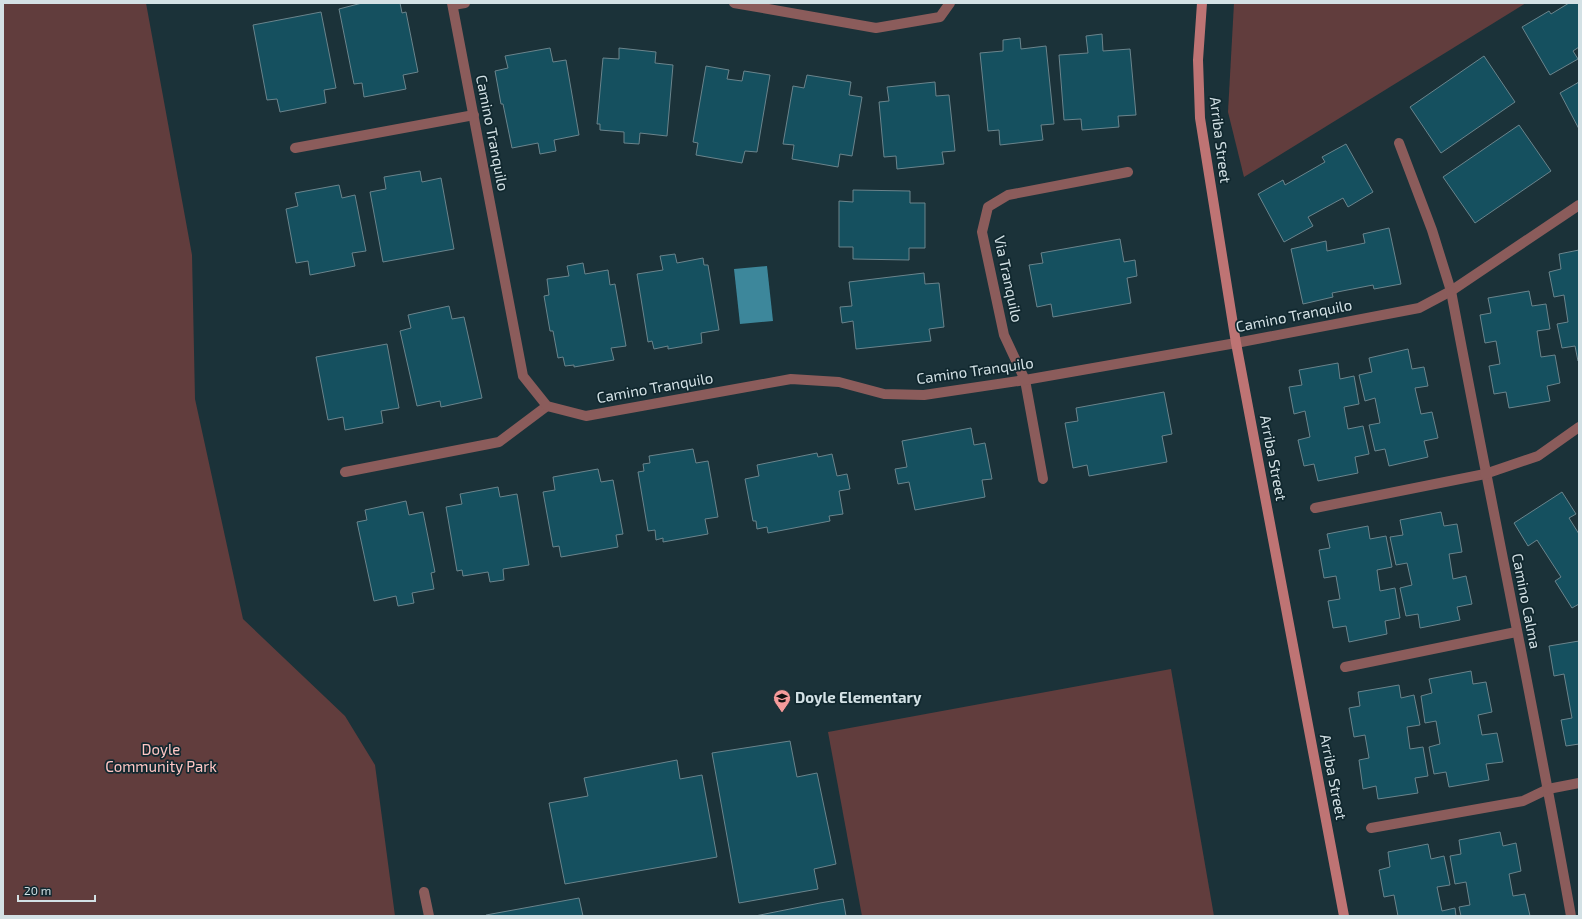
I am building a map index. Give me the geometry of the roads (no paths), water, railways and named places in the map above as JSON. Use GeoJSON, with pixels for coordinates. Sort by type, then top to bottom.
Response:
{"type":"FeatureCollection","features":[{"type":"Feature","properties":{"kind":"street"},"geometry":{"type":"LineString","coordinates":[[453,4],[465,3]]}},
{"type":"Feature","properties":{"kind":"street"},"geometry":{"type":"LineString","coordinates":[[734,3],[876,28],[940,17],[950,3]]}},
{"type":"Feature","properties":{"kind":"street","name":"Arriba Street"},"geometry":{"type":"LineString","coordinates":[[1202,3],[1198,60],[1200,118],[1236,343],[1344,916]]}},
{"type":"Feature","properties":{"kind":"street","name":"Camino Tranquilo"},"geometry":{"type":"LineString","coordinates":[[453,4],[524,376],[547,406],[586,416],[791,380],[839,382],[884,394],[924,395],[1025,380],[1236,343],[1420,308],[1451,291],[1579,205]]}},
{"type":"Feature","properties":{"kind":"street"},"geometry":{"type":"LineString","coordinates":[[295,148],[474,115]]}},
{"type":"Feature","properties":{"kind":"street","name":"Camino Calma"},"geometry":{"type":"LineString","coordinates":[[1399,143],[1432,230],[1451,291],[1485,474],[1548,788],[1571,916]]}},
{"type":"Feature","properties":{"kind":"street","name":"Via Tranquilo"},"geometry":{"type":"LineString","coordinates":[[1043,479],[1025,380],[1004,335],[982,232],[988,207],[1008,195],[1128,172]]}},
{"type":"Feature","properties":{"kind":"street"},"geometry":{"type":"LineString","coordinates":[[345,472],[499,442],[547,406]]}},
{"type":"Feature","properties":{"kind":"street"},"geometry":{"type":"LineString","coordinates":[[1315,508],[1485,474],[1538,456],[1579,427]]}},
{"type":"Feature","properties":{"kind":"street"},"geometry":{"type":"LineString","coordinates":[[1344,667],[1516,632]]}},
{"type":"Feature","properties":{"kind":"street"},"geometry":{"type":"LineString","coordinates":[[1371,828],[1523,801],[1548,788],[1579,783]]}},
{"type":"Feature","properties":{"kind":"street"},"geometry":{"type":"LineString","coordinates":[[424,892],[429,916]]}},
{"type":"Feature","properties":{"kind":"water"},"geometry":{"type":"Polygon","coordinates":[[[767,266],[773,321],[740,324],[734,269],[767,266]]]}},
{"type":"Feature","properties":{"kind":"place","name":"Doyle Elementary"},"geometry":{"type":"Point","coordinates":[782,713]}},
{"type":"Feature","properties":{"kind":"park label","name":"Doyle Community Park"},"geometry":{"type":"Point","coordinates":[161,758]}}]}
